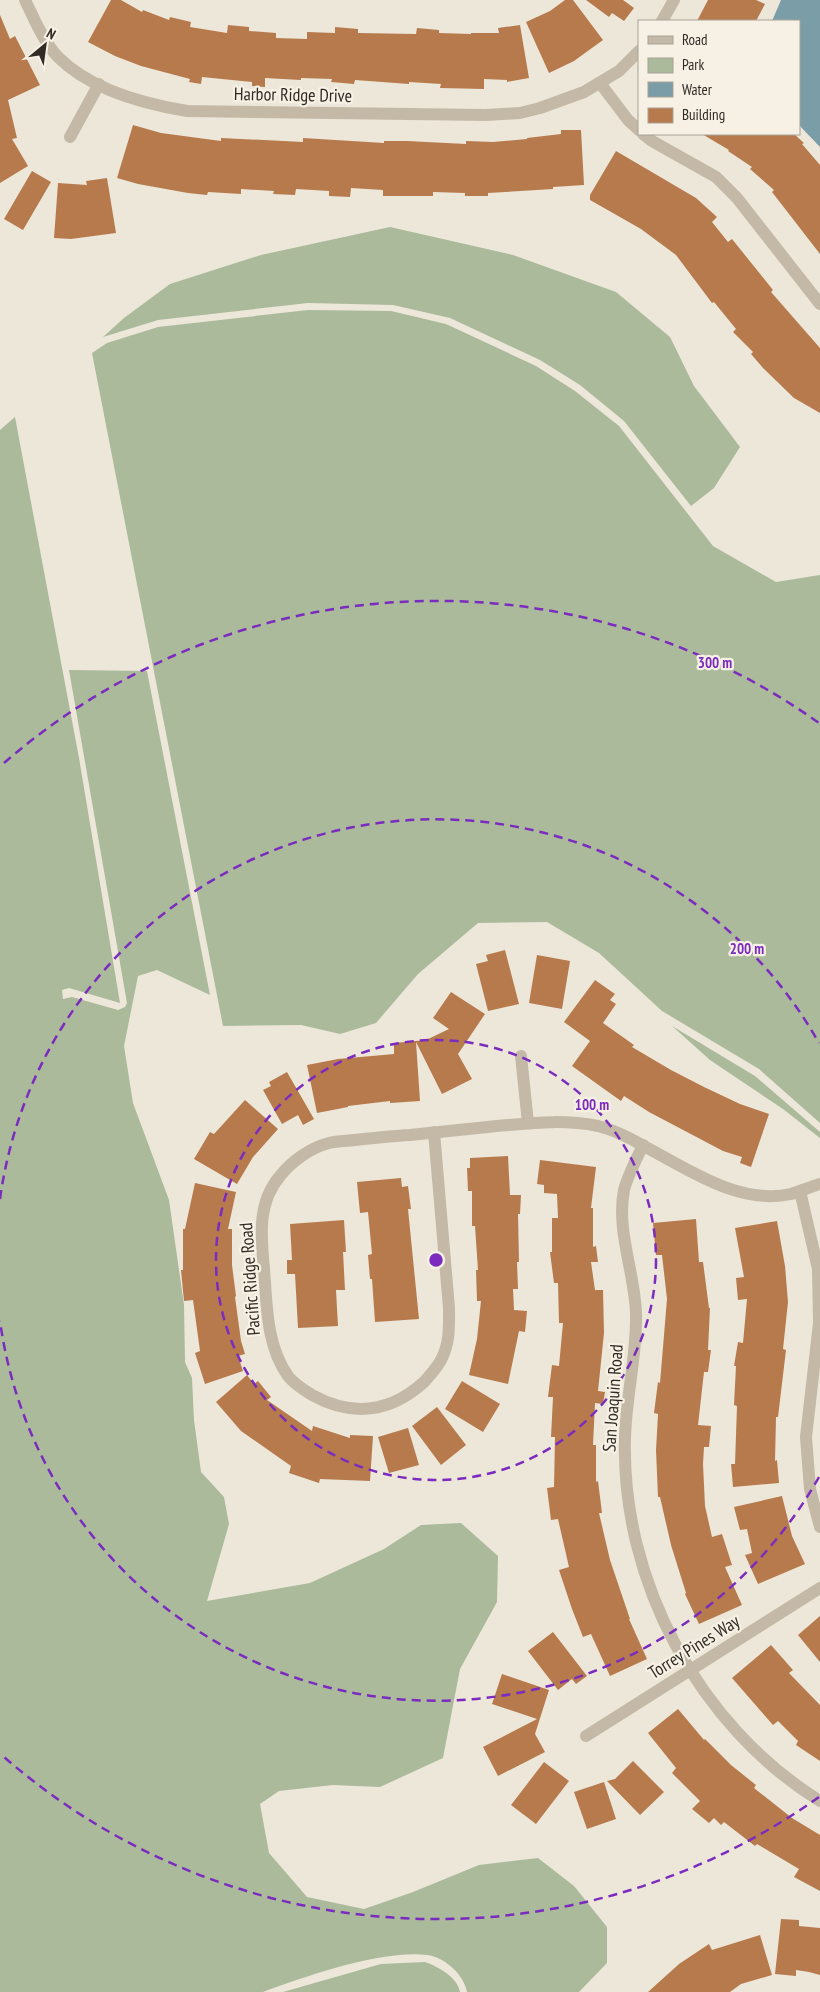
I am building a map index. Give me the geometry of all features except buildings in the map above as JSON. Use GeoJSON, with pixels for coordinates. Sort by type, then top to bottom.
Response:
{"type":"FeatureCollection","features":[{"type":"Feature","properties":{"kind":"street","name":"Harbor Ridge Drive"},"geometry":{"type":"LineString","coordinates":[[26,0],[44,38],[58,57],[84,77],[119,93],[158,106],[187,111],[486,115],[520,113],[584,92],[619,71],[638,52]]}},
{"type":"Feature","properties":{"kind":"street"},"geometry":{"type":"LineString","coordinates":[[663,20],[674,0]]}},
{"type":"Feature","properties":{"kind":"street"},"geometry":{"type":"LineString","coordinates":[[600,83],[628,120],[638,129]]}},
{"type":"Feature","properties":{"kind":"street"},"geometry":{"type":"LineString","coordinates":[[70,137],[99,84]]}},
{"type":"Feature","properties":{"kind":"street"},"geometry":{"type":"LineString","coordinates":[[644,135],[652,142],[716,177],[738,198],[820,304]]}},
{"type":"Feature","properties":{"kind":"street"},"geometry":{"type":"LineString","coordinates":[[522,1056],[528,1123]]}},
{"type":"Feature","properties":{"kind":"street","name":"Pacific Ridge Road"},"geometry":{"type":"LineString","coordinates":[[434,1132],[449,1308],[448,1337],[442,1358],[430,1376],[396,1403],[374,1408],[349,1409],[328,1403],[307,1392],[289,1378],[278,1359],[270,1335],[260,1226],[267,1197],[278,1178],[293,1162],[312,1150],[330,1142],[552,1120],[596,1126],[620,1132],[705,1178],[730,1189],[750,1194],[789,1194],[820,1184]]}},
{"type":"Feature","properties":{"kind":"street","name":"San Joaquin Road"},"geometry":{"type":"LineString","coordinates":[[643,1145],[631,1170],[624,1191],[622,1218],[633,1282],[636,1314],[635,1348],[625,1438],[626,1476],[633,1527],[643,1566],[655,1601],[679,1653],[712,1704],[777,1771],[820,1801]]}},
{"type":"Feature","properties":{"kind":"street"},"geometry":{"type":"LineString","coordinates":[[800,1191],[818,1269],[819,1323],[806,1437],[810,1489],[820,1527]]}},
{"type":"Feature","properties":{"kind":"street","name":"Torrey Pines Way"},"geometry":{"type":"LineString","coordinates":[[586,1736],[820,1588]]}},
{"type":"Feature","properties":{"kind":"green space"},"geometry":{"type":"Polygon","coordinates":[[[390,227],[513,255],[616,292],[670,337],[694,386],[740,447],[714,488],[691,506],[624,421],[580,385],[540,360],[450,318],[393,305],[308,303],[158,320],[103,337],[124,318],[170,284],[261,255],[390,227]]]}},
{"type":"Feature","properties":{"kind":"green space"},"geometry":{"type":"Polygon","coordinates":[[[308,310],[391,311],[446,324],[536,366],[575,391],[619,426],[713,546],[776,582],[820,575],[820,1123],[759,1069],[662,1011],[599,953],[547,922],[478,923],[418,974],[376,1023],[340,1034],[301,1025],[223,1026],[92,353],[107,343],[158,327],[308,310]]]}},
{"type":"Feature","properties":{"kind":"green space"},"geometry":{"type":"Polygon","coordinates":[[[15,417],[79,758],[120,1003],[69,988],[62,990],[63,999],[72,997],[118,1010],[125,1007],[127,1003],[69,670],[147,671],[210,995],[157,970],[138,976],[124,1046],[133,1103],[169,1200],[184,1305],[185,1362],[192,1378],[194,1420],[201,1472],[224,1497],[229,1524],[207,1601],[310,1583],[384,1549],[421,1525],[461,1523],[498,1556],[497,1602],[460,1669],[443,1758],[380,1787],[333,1785],[279,1791],[260,1804],[269,1853],[307,1897],[364,1909],[413,1892],[479,1865],[538,1858],[574,1886],[607,1927],[607,1963],[579,1992],[467,1992],[458,1973],[447,1963],[434,1956],[409,1954],[366,1960],[263,1992],[0,1992],[0,430],[15,417]]]}},
{"type":"Feature","properties":{"kind":"green space"},"geometry":{"type":"Polygon","coordinates":[[[672,1026],[755,1076],[820,1132],[820,1138],[783,1109],[710,1060],[672,1026]]]}},
{"type":"Feature","properties":{"kind":"green space"},"geometry":{"type":"Polygon","coordinates":[[[425,1962],[451,1977],[460,1992],[283,1992],[381,1964],[425,1962]]]}},
{"type":"Feature","properties":{"kind":"water"},"geometry":{"type":"Polygon","coordinates":[[[781,0],[820,0],[820,147],[800,126],[800,20],[772,20],[781,0]]]}}]}
